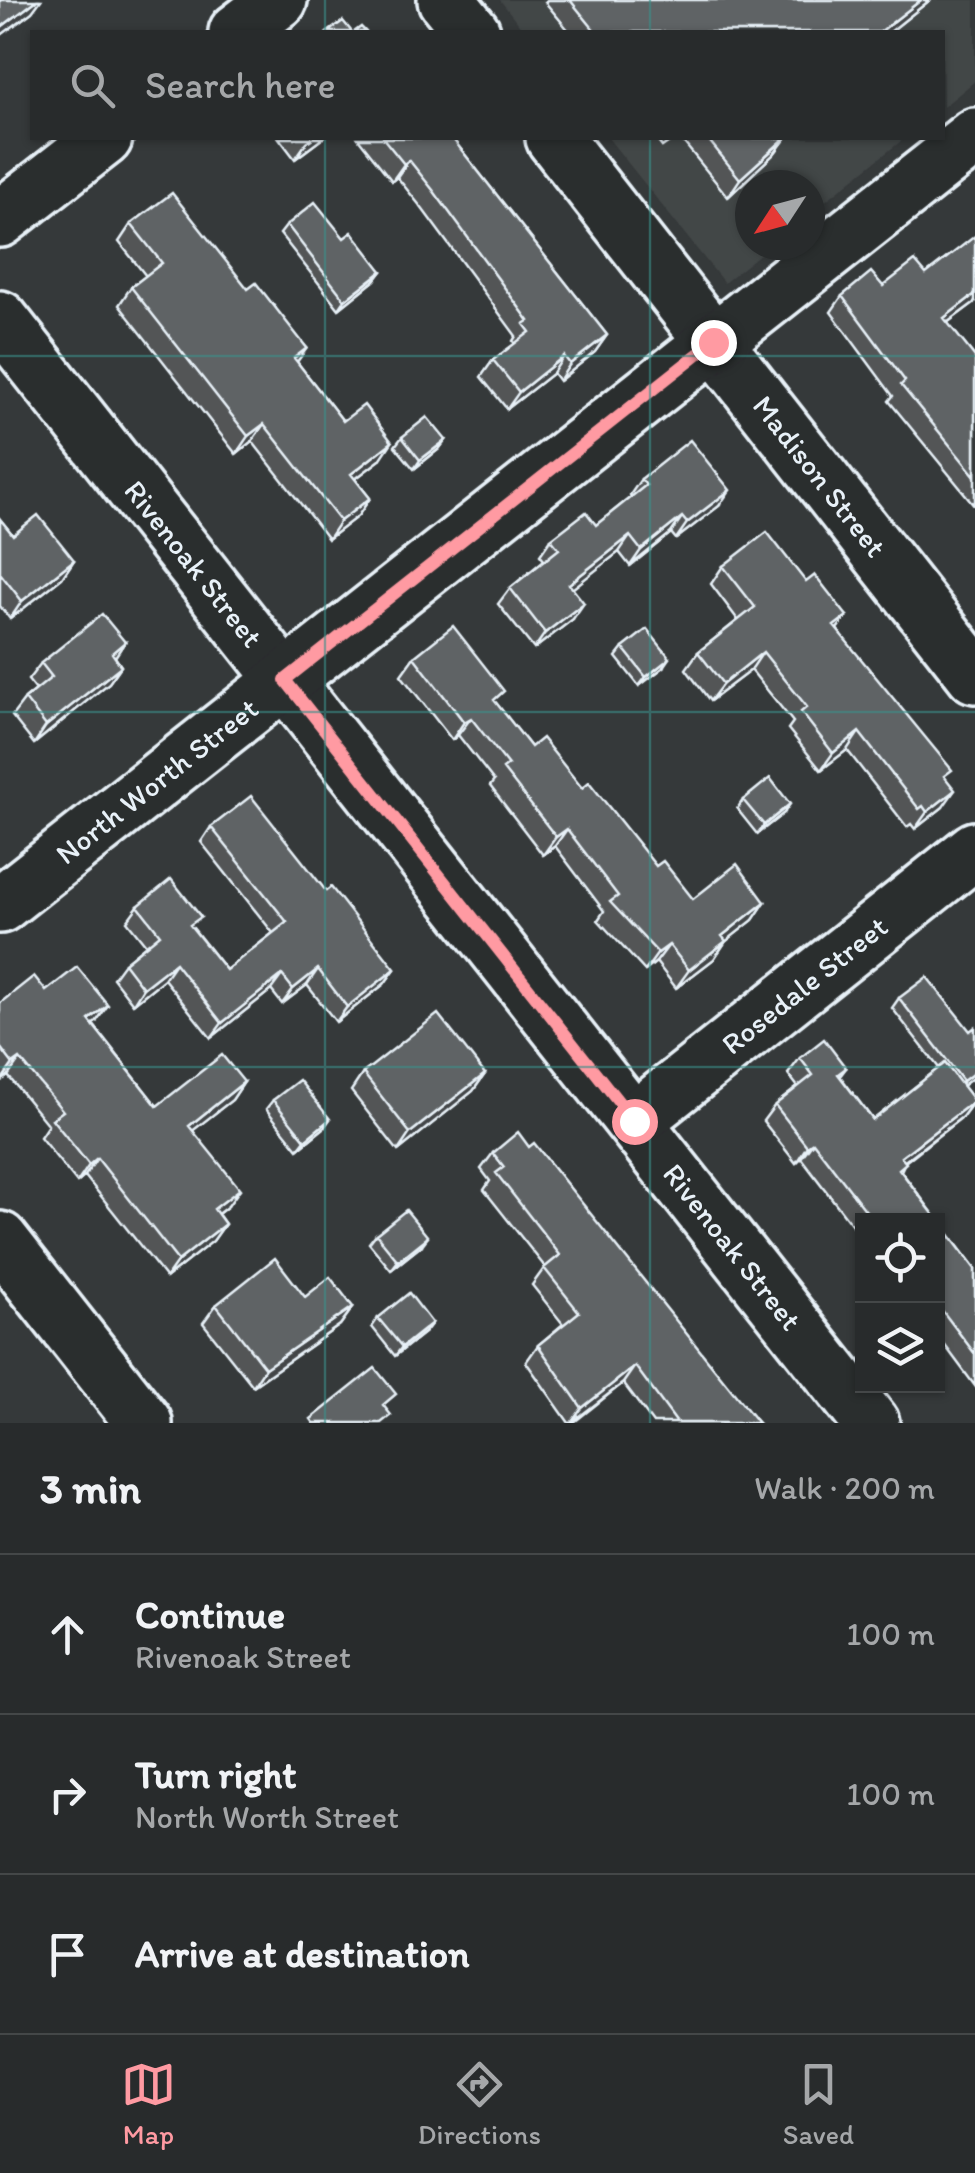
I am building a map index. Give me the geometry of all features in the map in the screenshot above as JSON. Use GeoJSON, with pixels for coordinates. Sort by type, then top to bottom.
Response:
{"type":"FeatureCollection","features":[{"type":"Feature","properties":{"kind":"street"},"geometry":{"type":"LineString","coordinates":[[446,0],[470,30]]}},
{"type":"Feature","properties":{"kind":"street","name":"North Worth Street"},"geometry":{"type":"LineString","coordinates":[[0,905],[975,136]]}},
{"type":"Feature","properties":{"kind":"street"},"geometry":{"type":"LineString","coordinates":[[0,220],[101,140]]}},
{"type":"Feature","properties":{"kind":"street","name":"Madison Street"},"geometry":{"type":"LineString","coordinates":[[556,140],[975,675]]}},
{"type":"Feature","properties":{"kind":"street","name":"Rivenoak Street"},"geometry":{"type":"LineString","coordinates":[[0,319],[872,1423]]}},
{"type":"Feature","properties":{"kind":"street","name":"Rosedale Street"},"geometry":{"type":"LineString","coordinates":[[634,1121],[975,850]]}},
{"type":"Feature","properties":{"kind":"street"},"geometry":{"type":"LineString","coordinates":[[0,1240],[144,1423]]}},
{"type":"Feature","properties":{"kind":"shaded area"},"geometry":{"type":"Polygon","coordinates":[[[500,0],[975,0],[975,81],[945,105],[945,30],[523,30],[500,0]]]}},
{"type":"Feature","properties":{"kind":"shaded area"},"geometry":{"type":"Polygon","coordinates":[[[610,140],[902,140],[825,201],[825,170],[735,170],[735,260],[752,260],[724,283],[610,140]]]}},
{"type":"Feature","properties":{"kind":"building"},"geometry":{"type":"Polygon","coordinates":[[[0,0],[37,0],[0,28],[0,0]]]}},
{"type":"Feature","properties":{"kind":"building"},"geometry":{"type":"Polygon","coordinates":[[[570,0],[921,0],[883,30],[594,30],[570,0]]]}},
{"type":"Feature","properties":{"kind":"building"},"geometry":{"type":"Polygon","coordinates":[[[343,21],[350,30],[331,30],[343,21]]]}},
{"type":"Feature","properties":{"kind":"building"},"geometry":{"type":"Polygon","coordinates":[[[385,140],[454,140],[607,335],[570,364],[564,356],[519,392],[493,360],[530,332],[524,324],[529,321],[433,190],[409,160],[404,164],[385,140]]]}},
{"type":"Feature","properties":{"kind":"building"},"geometry":{"type":"Polygon","coordinates":[[[709,140],[783,140],[750,170],[735,173],[709,140]]]}},
{"type":"Feature","properties":{"kind":"building"},"geometry":{"type":"Polygon","coordinates":[[[172,193],[248,289],[256,283],[307,348],[294,358],[343,421],[364,405],[392,442],[351,474],[370,498],[340,521],[264,424],[248,436],[131,287],[162,263],[131,224],[172,193]]]}},
{"type":"Feature","properties":{"kind":"building"},"geometry":{"type":"Polygon","coordinates":[[[315,202],[344,238],[352,232],[382,271],[345,300],[287,225],[315,202]]]}},
{"type":"Feature","properties":{"kind":"building"},"geometry":{"type":"Polygon","coordinates":[[[975,236],[975,294],[944,318],[975,357],[975,476],[901,385],[905,381],[842,296],[871,272],[883,286],[915,261],[926,274],[975,236]]]}},
{"type":"Feature","properties":{"kind":"building"},"geometry":{"type":"Polygon","coordinates":[[[427,417],[446,440],[420,460],[402,437],[427,417]]]}},
{"type":"Feature","properties":{"kind":"building"},"geometry":{"type":"Polygon","coordinates":[[[690,440],[730,490],[687,523],[682,517],[641,550],[630,536],[569,584],[584,603],[545,633],[510,588],[559,549],[551,539],[586,512],[596,525],[646,485],[641,479],[690,440]]]}},
{"type":"Feature","properties":{"kind":"building"},"geometry":{"type":"Polygon","coordinates":[[[38,515],[74,560],[22,601],[0,573],[0,519],[13,535],[38,515]]]}},
{"type":"Feature","properties":{"kind":"building"},"geometry":{"type":"Polygon","coordinates":[[[767,532],[806,582],[815,575],[847,616],[834,626],[952,770],[944,776],[955,790],[927,812],[923,806],[919,809],[859,732],[833,753],[801,712],[807,707],[763,652],[723,684],[698,652],[755,607],[723,566],[767,532]]]}},
{"type":"Feature","properties":{"kind":"building"},"geometry":{"type":"Polygon","coordinates":[[[102,614],[125,642],[112,653],[121,666],[46,726],[25,699],[52,677],[41,663],[102,614]]]}},
{"type":"Feature","properties":{"kind":"building"},"geometry":{"type":"Polygon","coordinates":[[[453,626],[504,691],[494,700],[531,747],[542,738],[582,788],[589,782],[656,866],[663,861],[693,899],[737,864],[765,902],[722,936],[726,941],[689,970],[669,945],[658,953],[610,902],[618,896],[567,829],[556,837],[503,769],[508,765],[471,718],[464,722],[414,657],[453,626]]]}},
{"type":"Feature","properties":{"kind":"building"},"geometry":{"type":"Polygon","coordinates":[[[647,629],[670,658],[646,677],[623,648],[647,629]]]}},
{"type":"Feature","properties":{"kind":"building"},"geometry":{"type":"Polygon","coordinates":[[[770,778],[790,804],[764,825],[743,800],[770,778]]]}},
{"type":"Feature","properties":{"kind":"building"},"geometry":{"type":"Polygon","coordinates":[[[251,796],[326,891],[331,887],[395,969],[347,1007],[318,969],[293,989],[282,975],[222,1023],[175,963],[143,988],[124,963],[160,934],[138,906],[171,879],[201,917],[190,925],[226,970],[287,922],[211,827],[251,796]]]}},
{"type":"Feature","properties":{"kind":"building"},"geometry":{"type":"Polygon","coordinates":[[[77,967],[108,1005],[89,1020],[157,1106],[222,1055],[244,1082],[189,1126],[240,1189],[214,1209],[225,1224],[178,1261],[97,1158],[89,1165],[52,1119],[63,1111],[20,1059],[13,1064],[0,1047],[0,1003],[34,976],[46,991],[77,967]]]}},
{"type":"Feature","properties":{"kind":"building"},"geometry":{"type":"Polygon","coordinates":[[[927,977],[970,1031],[975,1027],[975,1072],[963,1081],[899,998],[927,977]]]}},
{"type":"Feature","properties":{"kind":"building"},"geometry":{"type":"Polygon","coordinates":[[[438,1014],[485,1074],[410,1133],[363,1073],[438,1014]]]}},
{"type":"Feature","properties":{"kind":"building"},"geometry":{"type":"Polygon","coordinates":[[[824,1039],[846,1068],[838,1074],[873,1120],[945,1063],[974,1101],[901,1157],[906,1163],[899,1169],[933,1213],[868,1213],[813,1142],[807,1146],[775,1105],[813,1075],[800,1058],[824,1039]]]}},
{"type":"Feature","properties":{"kind":"building"},"geometry":{"type":"Polygon","coordinates":[[[299,1080],[330,1119],[305,1140],[273,1100],[299,1080]]]}},
{"type":"Feature","properties":{"kind":"building"},"geometry":{"type":"Polygon","coordinates":[[[518,1132],[529,1147],[534,1143],[758,1423],[677,1423],[635,1366],[582,1408],[538,1345],[579,1312],[544,1268],[560,1255],[496,1173],[504,1167],[493,1153],[518,1132]]]}},
{"type":"Feature","properties":{"kind":"building"},"geometry":{"type":"Polygon","coordinates":[[[406,1210],[428,1237],[398,1261],[376,1234],[406,1210]]]}},
{"type":"Feature","properties":{"kind":"building"},"geometry":{"type":"Polygon","coordinates":[[[945,1229],[975,1269],[975,1354],[945,1314],[945,1229]]]}},
{"type":"Feature","properties":{"kind":"building"},"geometry":{"type":"Polygon","coordinates":[[[275,1258],[305,1297],[330,1277],[353,1307],[265,1368],[216,1305],[275,1258]]]}},
{"type":"Feature","properties":{"kind":"building"},"geometry":{"type":"Polygon","coordinates":[[[409,1293],[432,1323],[402,1347],[378,1318],[409,1293]]]}},
{"type":"Feature","properties":{"kind":"building"},"geometry":{"type":"Polygon","coordinates":[[[375,1368],[396,1394],[383,1405],[391,1415],[381,1423],[314,1423],[311,1419],[375,1368]]]}},
{"type":"Feature","properties":{"kind":"route"},"geometry":{"type":"LineString","coordinates":[[634,1121],[285,680],[713,342]]}}]}
